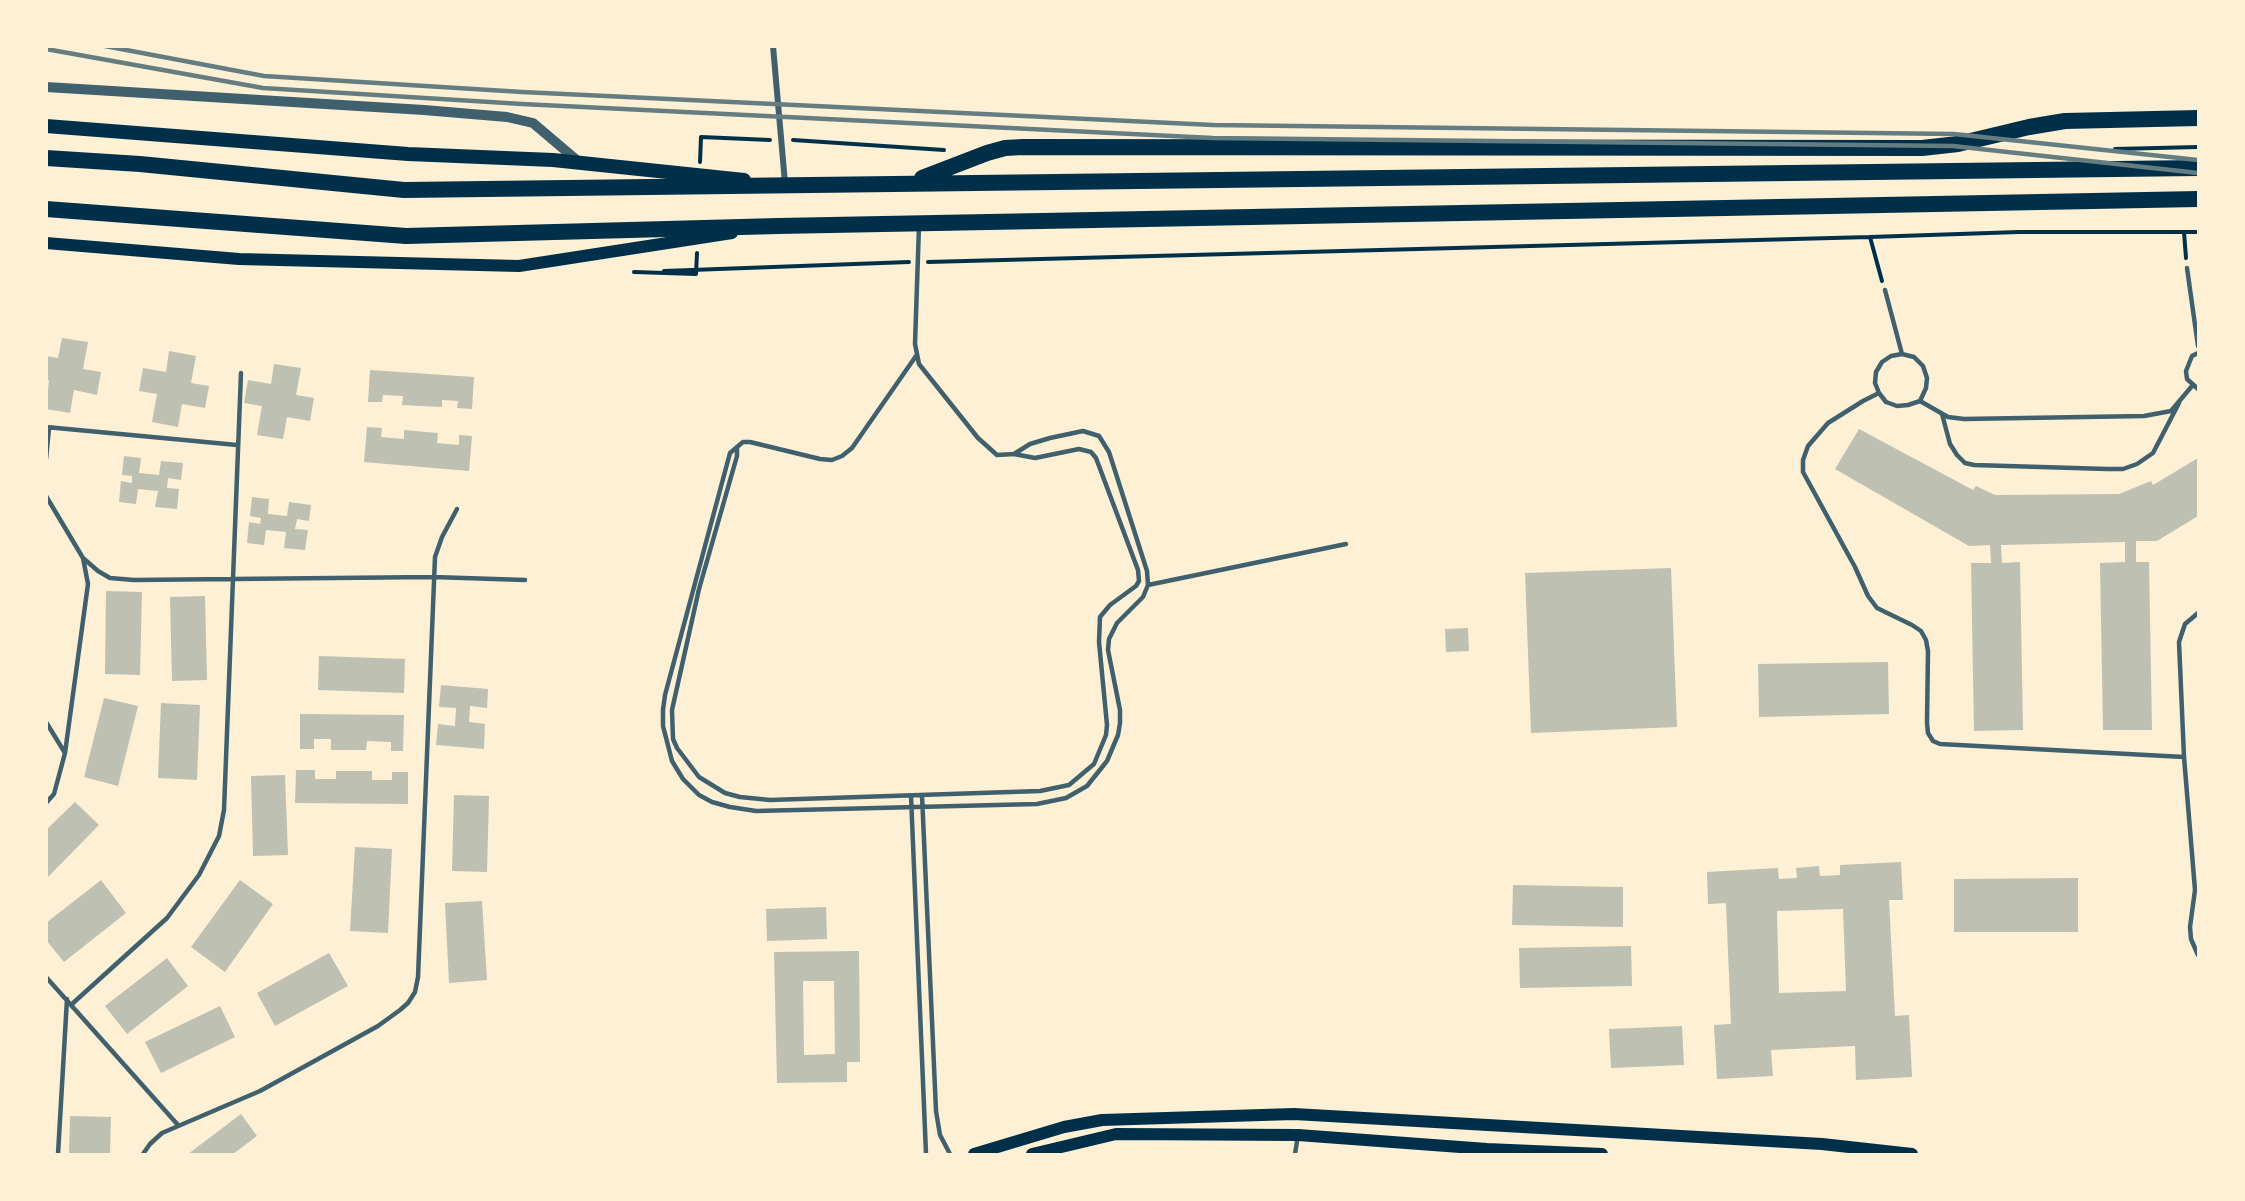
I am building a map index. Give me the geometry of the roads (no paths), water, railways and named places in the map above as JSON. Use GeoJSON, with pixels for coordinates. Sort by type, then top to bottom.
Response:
{"type":"FeatureCollection","features":[{"type":"Feature","properties":{"kind":"highway"},"geometry":{"type":"LineString","coordinates":[[909,182],[987,153],[1005,148],[1023,147],[1922,148],[1958,144],[2065,121],[2199,118]]}},
{"type":"Feature","properties":{"kind":"highway"},"geometry":{"type":"LineString","coordinates":[[46,158],[140,164],[404,190],[909,182],[2199,168]]}},
{"type":"Feature","properties":{"kind":"highway"},"geometry":{"type":"LineString","coordinates":[[54,210],[406,236],[778,226],[2199,199]]}},
{"type":"Feature","properties":{"kind":"main road"},"geometry":{"type":"LineString","coordinates":[[46,126],[408,154],[579,162],[785,184]]}},
{"type":"Feature","properties":{"kind":"main road"},"geometry":{"type":"LineString","coordinates":[[46,243],[239,259],[519,266],[778,226]]}},
{"type":"Feature","properties":{"kind":"main road"},"geometry":{"type":"LineString","coordinates":[[974,1155],[1064,1127],[1102,1120],[1294,1114],[1822,1144],[1912,1155]]}},
{"type":"Feature","properties":{"kind":"main road"},"geometry":{"type":"LineString","coordinates":[[1032,1155],[1116,1134],[1298,1136],[1602,1155]]}},
{"type":"Feature","properties":{"kind":"street"},"geometry":{"type":"LineString","coordinates":[[773,46],[785,184]]}},
{"type":"Feature","properties":{"kind":"street"},"geometry":{"type":"LineString","coordinates":[[46,87],[507,117],[533,123],[579,162]]}},
{"type":"Feature","properties":{"kind":"lane"},"geometry":{"type":"LineString","coordinates":[[737,447],[737,456],[680,667],[672,720],[673,739],[677,748],[699,777],[725,793],[770,800],[910,796],[1040,791],[1069,785],[1094,764],[1106,735],[1106,711],[1098,642],[1099,624],[1103,612],[1136,586],[1138,570],[1096,458],[1091,452],[1079,449],[1035,458],[1014,454],[997,455],[924,372],[916,356],[920,224]]}},
{"type":"Feature","properties":{"kind":"lane"},"geometry":{"type":"LineString","coordinates":[[2187,268],[2199,346]]}},
{"type":"Feature","properties":{"kind":"lane"},"geometry":{"type":"LineString","coordinates":[[1885,290],[1902,354]]}},
{"type":"Feature","properties":{"kind":"lane"},"geometry":{"type":"LineString","coordinates":[[2199,353],[2192,356],[2186,371],[2187,379],[2192,386],[2199,389]]}},
{"type":"Feature","properties":{"kind":"lane"},"geometry":{"type":"LineString","coordinates":[[1902,354],[1914,357],[1923,366],[1927,378],[1926,388],[1920,401],[1897,406],[1886,402],[1879,393],[1875,383],[1876,372],[1882,362],[1891,356],[1902,354]]}},
{"type":"Feature","properties":{"kind":"lane"},"geometry":{"type":"LineString","coordinates":[[916,356],[852,448],[842,456],[832,460],[820,459],[743,442],[729,457],[665,695],[663,726],[672,761],[683,779],[699,795],[712,802],[756,811],[1037,804],[1066,798],[1087,786],[1107,761],[1120,723],[1120,710],[1108,650],[1109,639],[1117,623],[1143,597],[1148,585],[1147,571],[1109,452],[1099,436],[1083,431],[1029,444],[1014,454]]}},
{"type":"Feature","properties":{"kind":"lane"},"geometry":{"type":"LineString","coordinates":[[72,1004],[167,918],[200,875],[219,836],[224,810],[241,373]]}},
{"type":"Feature","properties":{"kind":"lane"},"geometry":{"type":"LineString","coordinates":[[1942,414],[1950,444],[1965,462],[1974,465],[2123,469],[2138,464],[2153,453],[2179,403],[2192,386]]}},
{"type":"Feature","properties":{"kind":"lane"},"geometry":{"type":"LineString","coordinates":[[1879,393],[1828,423],[1809,446],[1803,460],[1803,472],[1856,567],[1868,596],[1877,608],[1921,631],[1926,640],[1928,651],[1927,723],[1928,733],[1933,741],[1940,744],[2184,757]]}},
{"type":"Feature","properties":{"kind":"lane"},"geometry":{"type":"LineString","coordinates":[[1920,401],[1942,414],[1964,419],[2144,416],[2170,411],[2179,403]]}},
{"type":"Feature","properties":{"kind":"lane"},"geometry":{"type":"LineString","coordinates":[[46,459],[48,427],[237,445]]}},
{"type":"Feature","properties":{"kind":"lane"},"geometry":{"type":"LineString","coordinates":[[46,496],[83,558],[87,573],[87,596],[65,753],[54,794],[46,803]]}},
{"type":"Feature","properties":{"kind":"lane"},"geometry":{"type":"LineString","coordinates":[[143,1155],[150,1144],[162,1133],[228,1106],[285,1078],[378,1026],[400,1010],[415,992],[418,977],[433,577],[438,546],[457,509]]}},
{"type":"Feature","properties":{"kind":"lane"},"geometry":{"type":"LineString","coordinates":[[1148,585],[1346,544]]}},
{"type":"Feature","properties":{"kind":"lane"},"geometry":{"type":"LineString","coordinates":[[83,558],[110,578],[134,580],[433,577],[525,580]]}},
{"type":"Feature","properties":{"kind":"lane"},"geometry":{"type":"LineString","coordinates":[[2199,613],[2185,624],[2179,642],[2184,757],[2197,892],[2190,927],[2199,955]]}},
{"type":"Feature","properties":{"kind":"lane"},"geometry":{"type":"LineString","coordinates":[[46,722],[65,753]]}},
{"type":"Feature","properties":{"kind":"lane"},"geometry":{"type":"LineString","coordinates":[[922,795],[936,1111],[940,1135],[950,1155]]}},
{"type":"Feature","properties":{"kind":"lane"},"geometry":{"type":"LineString","coordinates":[[910,796],[926,1155]]}},
{"type":"Feature","properties":{"kind":"lane"},"geometry":{"type":"LineString","coordinates":[[46,976],[178,1125]]}},
{"type":"Feature","properties":{"kind":"lane"},"geometry":{"type":"LineString","coordinates":[[58,1155],[66,999]]}},
{"type":"Feature","properties":{"kind":"lane"},"geometry":{"type":"LineString","coordinates":[[1295,1155],[1298,1136]]}},
{"type":"Feature","properties":{"kind":"railway"},"geometry":{"type":"LineString","coordinates":[[105,46],[264,76],[522,92],[1213,125],[1954,134],[2198,160]]}},
{"type":"Feature","properties":{"kind":"railway"},"geometry":{"type":"LineString","coordinates":[[46,49],[263,88],[522,104],[1213,138],[1953,146],[2198,173]]}}]}
